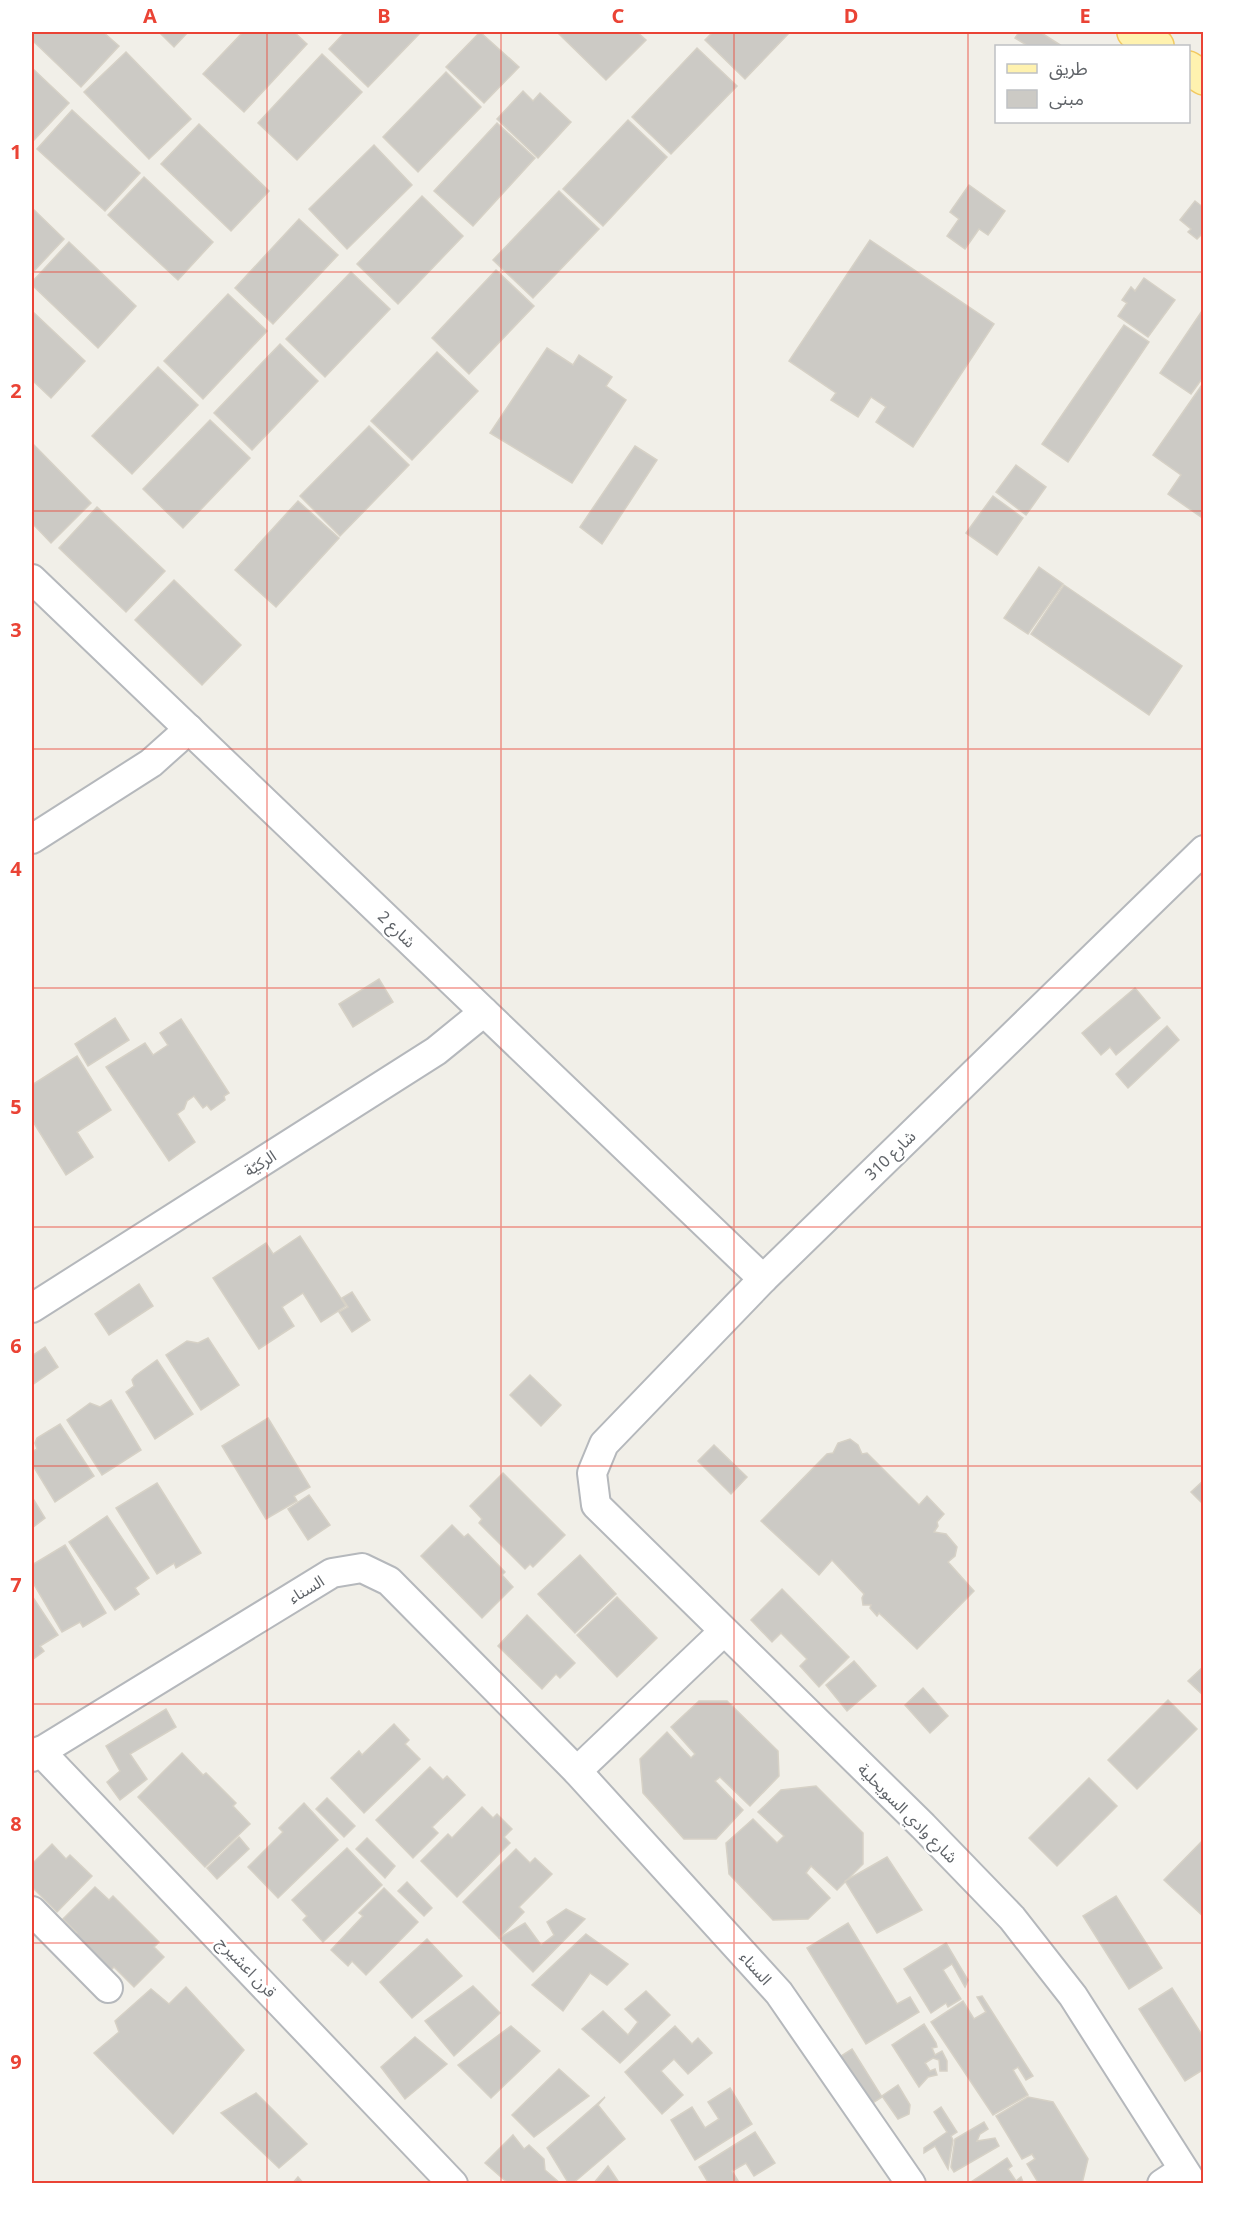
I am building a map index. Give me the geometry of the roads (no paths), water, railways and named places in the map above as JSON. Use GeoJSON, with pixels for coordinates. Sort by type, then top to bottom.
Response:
{"type":"FeatureCollection","features":[{"type":"Feature","properties":{"kind":"main road"},"geometry":{"type":"LineString","coordinates":[[1134,32],[1155,45]]}},
{"type":"Feature","properties":{"kind":"main road"},"geometry":{"type":"LineString","coordinates":[[1190,69],[1203,78]]}},
{"type":"Feature","properties":{"kind":"street","name":"شارع 2"},"geometry":{"type":"LineString","coordinates":[[32,579],[764,1279]]}},
{"type":"Feature","properties":{"kind":"street"},"geometry":{"type":"LineString","coordinates":[[32,839],[151,763],[189,729]]}},
{"type":"Feature","properties":{"kind":"street","name":"شارع 310"},"geometry":{"type":"LineString","coordinates":[[592,1473],[604,1444],[764,1279],[1203,850]]}},
{"type":"Feature","properties":{"kind":"street","name":"الركيّة"},"geometry":{"type":"LineString","coordinates":[[32,1308],[436,1051],[484,1012]]}},
{"type":"Feature","properties":{"kind":"street","name":"شارع وادي السويحلية"},"geometry":{"type":"LineString","coordinates":[[592,1473],[596,1505],[922,1826],[1012,1918],[1073,1996],[1179,2179]]}},
{"type":"Feature","properties":{"kind":"street","name":"السناء"},"geometry":{"type":"LineString","coordinates":[[36,1754],[332,1573],[362,1568],[388,1581],[577,1771],[778,1993],[911,2184]]}},
{"type":"Feature","properties":{"kind":"street"},"geometry":{"type":"LineString","coordinates":[[577,1771],[723,1632]]}},
{"type":"Feature","properties":{"kind":"street","name":"قرن اعشيرج"},"geometry":{"type":"LineString","coordinates":[[36,1754],[453,2184]]}},
{"type":"Feature","properties":{"kind":"street"},"geometry":{"type":"LineString","coordinates":[[32,1911],[108,1988]]}}]}
